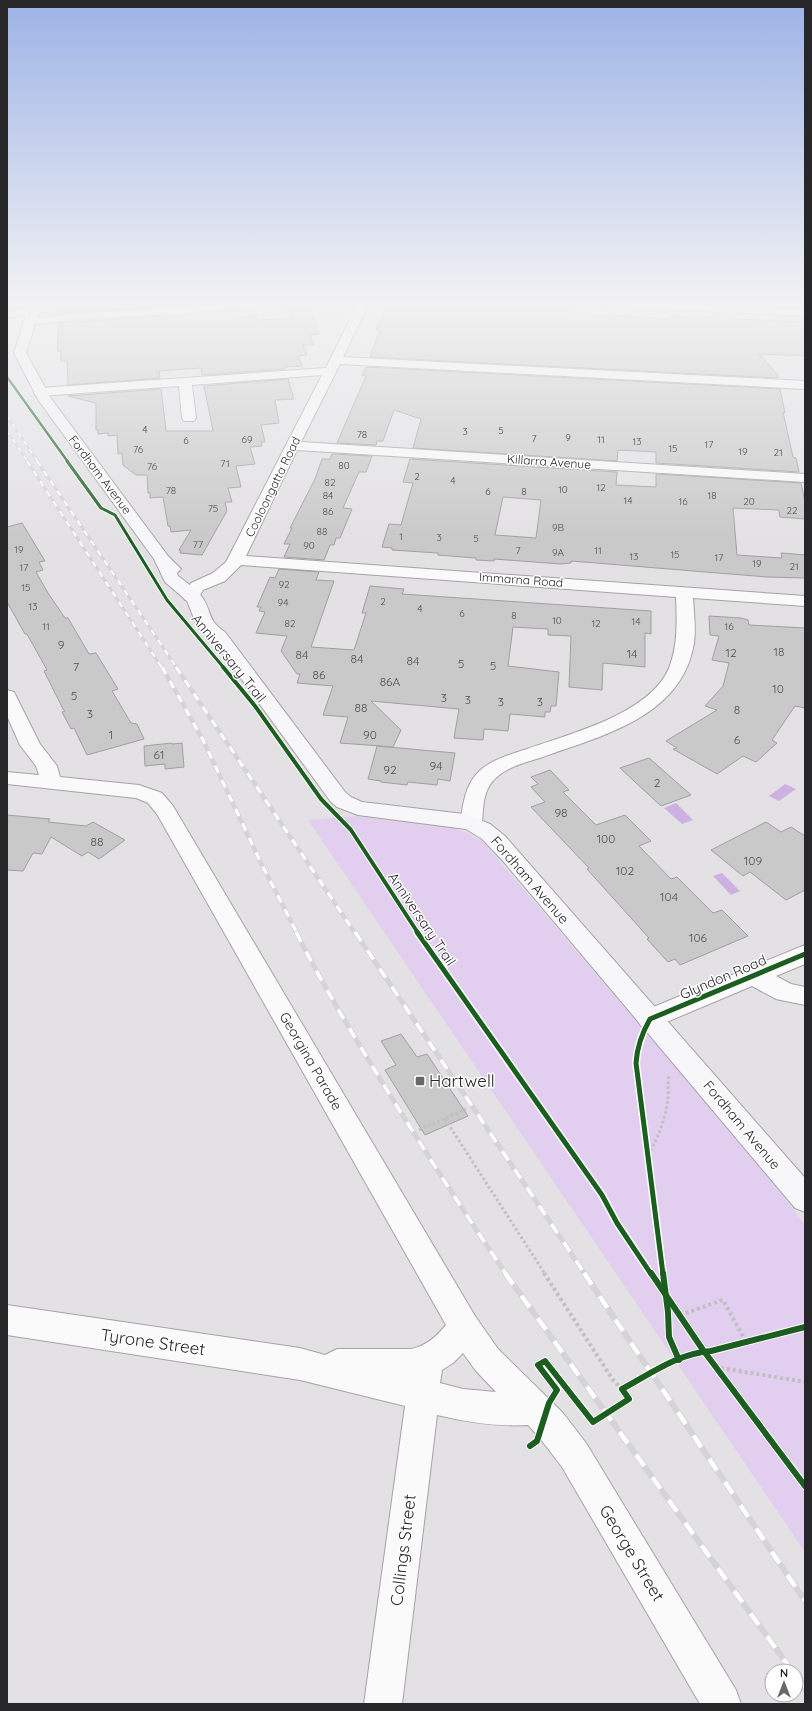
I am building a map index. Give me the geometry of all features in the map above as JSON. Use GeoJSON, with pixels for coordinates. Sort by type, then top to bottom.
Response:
{"type":"FeatureCollection","features":[{"type":"Feature","properties":{"kind":"street","name":"Fordham Avenue"},"geometry":{"type":"LineString","coordinates":[[34,381],[40,392],[162,559],[172,580],[198,593],[198,604],[203,622],[210,630],[219,636],[338,797],[344,802],[358,808],[472,823],[487,831],[805,1199]]}},
{"type":"Feature","properties":{"kind":"street"},"geometry":{"type":"LineString","coordinates":[[40,392],[196,381]]}},
{"type":"Feature","properties":{"kind":"street","name":"Cooloongatta Road"},"geometry":{"type":"LineString","coordinates":[[198,593],[218,591],[228,585],[232,578],[235,563],[326,381]]}},
{"type":"Feature","properties":{"kind":"street"},"geometry":{"type":"LineString","coordinates":[[702,381],[805,385]]}},
{"type":"Feature","properties":{"kind":"street"},"geometry":{"type":"LineString","coordinates":[[185,382],[189,418]]}},
{"type":"Feature","properties":{"kind":"street","name":"Killarra Avenue"},"geometry":{"type":"LineString","coordinates":[[293,446],[805,478]]}},
{"type":"Feature","properties":{"kind":"street","name":"Immarna Road"},"geometry":{"type":"LineString","coordinates":[[235,563],[805,601]]}},
{"type":"Feature","properties":{"kind":"street"},"geometry":{"type":"LineString","coordinates":[[472,823],[478,787],[482,781],[496,768],[525,756],[609,727],[641,708],[666,687],[678,667],[685,644],[684,592]]}},
{"type":"Feature","properties":{"kind":"street"},"geometry":{"type":"LineString","coordinates":[[7,696],[31,746],[30,773],[39,781]]}},
{"type":"Feature","properties":{"kind":"street","name":"Georgina Parade"},"geometry":{"type":"LineString","coordinates":[[7,778],[139,792],[155,798],[166,810],[464,1326],[487,1360],[534,1408]]}},
{"type":"Feature","properties":{"kind":"street","name":"Glyndon Road"},"geometry":{"type":"LineString","coordinates":[[650,1019],[805,954]]}},
{"type":"Feature","properties":{"kind":"street"},"geometry":{"type":"LineString","coordinates":[[754,976],[785,992],[805,996]]}},
{"type":"Feature","properties":{"kind":"street","name":"Tyrone Street"},"geometry":{"type":"LineString","coordinates":[[7,1320],[300,1364],[423,1396],[480,1407],[507,1410],[534,1408]]}},
{"type":"Feature","properties":{"kind":"street","name":"Tyrone Street"},"geometry":{"type":"LineString","coordinates":[[300,1364],[411,1365],[436,1357],[447,1348],[464,1326]]}},
{"type":"Feature","properties":{"kind":"street","name":"Collings Street"},"geometry":{"type":"LineString","coordinates":[[383,1704],[423,1396],[426,1361]]}},
{"type":"Feature","properties":{"kind":"street","name":"George Street"},"geometry":{"type":"LineString","coordinates":[[534,1408],[553,1428],[574,1455],[722,1704]]}},
{"type":"Feature","properties":{"kind":"path"},"geometry":{"type":"LineString","coordinates":[[648,1155],[664,1121],[669,1075],[681,1068],[692,1067]]}},
{"type":"Feature","properties":{"kind":"path"},"geometry":{"type":"LineString","coordinates":[[419,1130],[466,1109]]}},
{"type":"Feature","properties":{"kind":"path"},"geometry":{"type":"LineString","coordinates":[[445,1119],[613,1380],[626,1394]]}},
{"type":"Feature","properties":{"kind":"path"},"geometry":{"type":"LineString","coordinates":[[647,1147],[649,1163]]}},
{"type":"Feature","properties":{"kind":"path"},"geometry":{"type":"LineString","coordinates":[[680,1315],[723,1300],[746,1342]]}},
{"type":"Feature","properties":{"kind":"path"},"geometry":{"type":"LineString","coordinates":[[675,1309],[684,1321]]}},
{"type":"Feature","properties":{"kind":"path"},"geometry":{"type":"LineString","coordinates":[[739,1344],[754,1340]]}},
{"type":"Feature","properties":{"kind":"path"},"geometry":{"type":"LineString","coordinates":[[711,1361],[720,1373]]}},
{"type":"Feature","properties":{"kind":"path"},"geometry":{"type":"LineString","coordinates":[[715,1367],[805,1382]]}},
{"type":"Feature","properties":{"kind":"path"},"geometry":{"type":"LineString","coordinates":[[622,1389],[628,1386]]}},
{"type":"Feature","properties":{"kind":"shaded area"},"geometry":{"type":"Polygon","coordinates":[[[785,784],[796,789],[779,801],[769,796],[785,784]]]}},
{"type":"Feature","properties":{"kind":"shaded area"},"geometry":{"type":"Polygon","coordinates":[[[676,803],[693,820],[682,824],[664,808],[676,803]]]}},
{"type":"Feature","properties":{"kind":"shaded area"},"geometry":{"type":"Polygon","coordinates":[[[357,816],[454,828],[483,842],[759,1164],[805,1225],[805,1552],[308,820],[357,816]]]}},
{"type":"Feature","properties":{"kind":"shaded area"},"geometry":{"type":"Polygon","coordinates":[[[722,873],[740,891],[731,895],[713,876],[722,873]]]}},
{"type":"Feature","properties":{"kind":"building"},"geometry":{"type":"Polygon","coordinates":[[[68,381],[123,381],[68,385],[68,381]]]}},
{"type":"Feature","properties":{"kind":"building"},"geometry":{"type":"Polygon","coordinates":[[[266,381],[289,381],[294,399],[275,400],[279,423],[261,425],[265,442],[261,442],[262,446],[250,447],[255,464],[236,466],[241,487],[228,488],[232,502],[225,502],[227,511],[202,555],[180,553],[181,551],[179,550],[191,530],[171,532],[170,526],[168,526],[163,497],[150,498],[150,493],[148,493],[147,475],[136,475],[123,465],[122,453],[118,454],[117,435],[108,436],[108,433],[98,434],[98,430],[96,430],[96,403],[68,396],[161,389],[166,431],[213,431],[204,386],[266,381]]]}},
{"type":"Feature","properties":{"kind":"building"},"geometry":{"type":"Polygon","coordinates":[[[364,381],[627,381],[780,389],[785,413],[783,412],[793,457],[796,458],[799,472],[656,463],[656,452],[618,450],[617,461],[413,448],[421,419],[394,410],[383,441],[377,441],[376,445],[337,443],[364,381]]]}},
{"type":"Feature","properties":{"kind":"building"},"geometry":{"type":"Polygon","coordinates":[[[332,454],[372,456],[366,472],[359,472],[343,508],[352,509],[340,538],[336,538],[334,545],[330,545],[324,560],[284,557],[290,544],[284,544],[292,528],[290,528],[315,479],[322,459],[330,459],[332,454]]]}},
{"type":"Feature","properties":{"kind":"building"},"geometry":{"type":"Polygon","coordinates":[[[410,459],[617,472],[616,485],[656,487],[656,474],[801,483],[805,502],[805,519],[780,517],[779,510],[733,508],[737,555],[782,558],[781,553],[805,555],[805,578],[767,577],[571,561],[571,563],[561,564],[494,559],[494,561],[476,560],[476,558],[438,555],[438,553],[392,550],[392,548],[382,547],[389,524],[401,525],[413,483],[403,482],[410,459]],[[503,497],[495,535],[536,538],[541,500],[503,497]]]}},
{"type":"Feature","properties":{"kind":"building"},"geometry":{"type":"Polygon","coordinates":[[[22,523],[45,561],[39,562],[43,570],[36,572],[65,618],[68,618],[89,654],[96,653],[118,689],[112,691],[131,723],[137,724],[144,739],[87,755],[74,728],[71,729],[62,712],[65,711],[44,671],[47,670],[7,602],[7,527],[22,523]]]}},
{"type":"Feature","properties":{"kind":"building"},"geometry":{"type":"Polygon","coordinates":[[[279,569],[319,572],[316,580],[334,581],[311,647],[354,650],[366,613],[362,613],[370,586],[404,589],[402,594],[651,611],[651,634],[645,633],[645,667],[603,663],[602,690],[569,687],[571,636],[548,635],[548,629],[513,627],[508,666],[559,672],[556,706],[551,706],[550,712],[545,712],[545,717],[510,714],[508,731],[484,729],[483,740],[454,738],[459,709],[371,701],[401,730],[393,747],[340,743],[348,717],[323,715],[333,686],[297,683],[300,674],[297,674],[281,651],[287,636],[256,633],[265,612],[259,611],[261,607],[257,607],[270,577],[275,578],[279,569]]]}},
{"type":"Feature","properties":{"kind":"building"},"geometry":{"type":"Polygon","coordinates":[[[709,616],[741,618],[748,620],[749,625],[805,628],[805,708],[795,706],[772,740],[777,743],[756,762],[743,756],[717,774],[673,749],[677,748],[666,741],[717,710],[705,706],[723,686],[729,663],[712,660],[719,636],[710,635],[709,616]]]}},
{"type":"Feature","properties":{"kind":"building"},"geometry":{"type":"Polygon","coordinates":[[[182,743],[184,767],[165,769],[165,764],[145,766],[144,746],[182,743]]]}},
{"type":"Feature","properties":{"kind":"building"},"geometry":{"type":"Polygon","coordinates":[[[377,746],[455,753],[450,781],[438,779],[437,785],[408,782],[407,785],[368,779],[377,746]]]}},
{"type":"Feature","properties":{"kind":"building"},"geometry":{"type":"Polygon","coordinates":[[[649,758],[691,795],[661,806],[620,768],[649,758]]]}},
{"type":"Feature","properties":{"kind":"building"},"geometry":{"type":"Polygon","coordinates":[[[550,770],[569,790],[563,792],[596,825],[625,815],[651,841],[639,846],[671,879],[677,877],[713,913],[722,910],[748,936],[680,965],[675,959],[668,962],[647,939],[649,938],[587,869],[589,868],[531,807],[545,802],[531,787],[538,784],[531,777],[550,770]]]}},
{"type":"Feature","properties":{"kind":"building"},"geometry":{"type":"Polygon","coordinates":[[[7,815],[50,819],[48,822],[86,826],[93,822],[125,840],[99,859],[88,852],[82,856],[51,837],[42,854],[33,853],[23,871],[7,870],[7,815]]]}},
{"type":"Feature","properties":{"kind":"building"},"geometry":{"type":"Polygon","coordinates":[[[766,822],[781,832],[791,827],[805,836],[805,890],[786,900],[750,872],[743,876],[711,850],[766,822]]]}},
{"type":"Feature","properties":{"kind":"building"},"geometry":{"type":"Polygon","coordinates":[[[401,1034],[417,1057],[427,1054],[468,1116],[425,1135],[385,1070],[396,1065],[381,1041],[401,1034]]]}},
{"type":"Feature","properties":{"kind":"railway"},"geometry":{"type":"LineString","coordinates":[[7,416],[38,462]]}},
{"type":"Feature","properties":{"kind":"railway"},"geometry":{"type":"LineString","coordinates":[[7,431],[28,462]]}},
{"type":"Feature","properties":{"kind":"railway"},"geometry":{"type":"LineString","coordinates":[[27,461],[162,668]]}},
{"type":"Feature","properties":{"kind":"railway"},"geometry":{"type":"LineString","coordinates":[[37,461],[177,668]]}},
{"type":"Feature","properties":{"kind":"railway"},"geometry":{"type":"LineString","coordinates":[[162,667],[203,740],[261,863],[297,933]]}},
{"type":"Feature","properties":{"kind":"railway"},"geometry":{"type":"LineString","coordinates":[[176,667],[355,933]]}},
{"type":"Feature","properties":{"kind":"railway"},"geometry":{"type":"LineString","coordinates":[[296,932],[368,1059],[441,1176],[506,1274]]}},
{"type":"Feature","properties":{"kind":"railway"},"geometry":{"type":"LineString","coordinates":[[355,932],[585,1274]]}},
{"type":"Feature","properties":{"kind":"railway"},"geometry":{"type":"LineString","coordinates":[[505,1273],[786,1663]]}},
{"type":"Feature","properties":{"kind":"railway"},"geometry":{"type":"LineString","coordinates":[[584,1273],[805,1601]]}},
{"type":"Feature","properties":{"kind":"cycle path","name":"Anniversary Trail"},"geometry":{"type":"LineString","coordinates":[[10,381],[101,508],[115,515],[167,600],[255,706],[321,799],[351,830],[424,943],[602,1195],[617,1223],[703,1350],[805,1486]]}},
{"type":"Feature","properties":{"kind":"cycle path"},"geometry":{"type":"LineString","coordinates":[[679,1360],[670,1342],[668,1332],[668,1312],[636,1063],[640,1040],[650,1019],[805,954]]}},
{"type":"Feature","properties":{"kind":"cycle path"},"geometry":{"type":"LineString","coordinates":[[530,1446],[537,1441],[549,1403],[557,1390],[538,1365],[545,1361],[593,1422],[629,1399],[622,1389],[679,1360],[702,1352],[805,1327]]}},
{"type":"Feature","properties":{"kind":"place","name":"Hartwell"},"geometry":{"type":"Point","coordinates":[420,1081]}}]}
